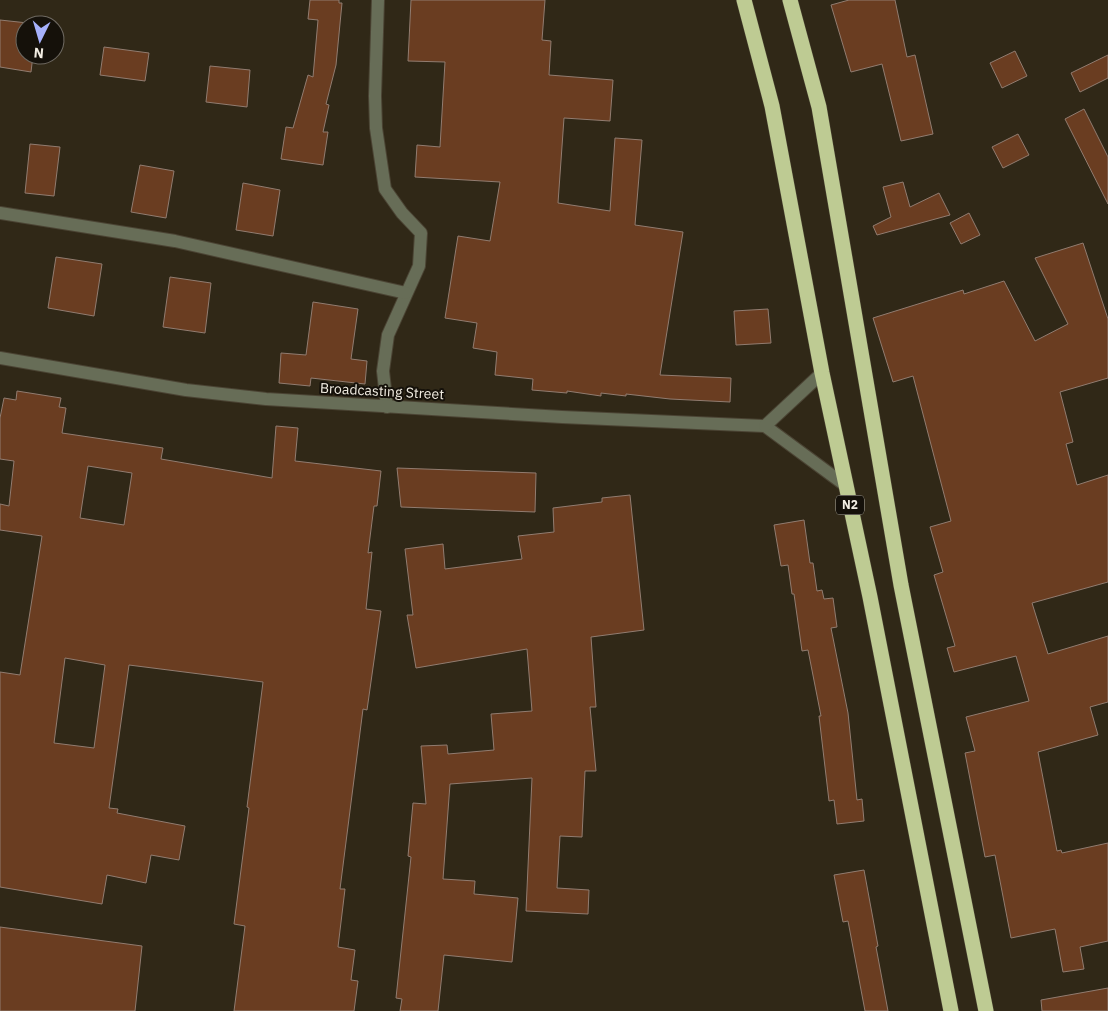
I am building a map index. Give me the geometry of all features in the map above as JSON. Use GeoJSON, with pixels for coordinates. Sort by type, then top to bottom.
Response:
{"type":"FeatureCollection","features":[{"type":"Feature","properties":{"kind":"highway","name":"N2"},"geometry":{"type":"LineString","coordinates":[[744,0],[772,106],[822,373],[870,597],[951,1011]]}},
{"type":"Feature","properties":{"kind":"highway"},"geometry":{"type":"LineString","coordinates":[[790,0],[819,107],[901,585],[986,1011]]}},
{"type":"Feature","properties":{"kind":"street"},"geometry":{"type":"LineString","coordinates":[[378,0],[376,128],[385,189],[402,213],[420,233],[419,266],[388,335],[383,371],[387,407]]}},
{"type":"Feature","properties":{"kind":"street"},"geometry":{"type":"LineString","coordinates":[[0,213],[175,241],[406,293]]}},
{"type":"Feature","properties":{"kind":"street","name":"Broadcasting Street"},"geometry":{"type":"LineString","coordinates":[[0,358],[186,390],[266,399],[765,426]]}},
{"type":"Feature","properties":{"kind":"street"},"geometry":{"type":"LineString","coordinates":[[822,373],[765,426],[845,485]]}},
{"type":"Feature","properties":{"kind":"building"},"geometry":{"type":"Polygon","coordinates":[[[310,0],[339,0],[339,3],[342,3],[336,65],[326,104],[329,105],[323,132],[328,132],[323,165],[281,159],[286,127],[293,128],[308,75],[313,77],[318,20],[308,19],[310,0]]]}},
{"type":"Feature","properties":{"kind":"building"},"geometry":{"type":"Polygon","coordinates":[[[411,0],[545,0],[542,40],[551,41],[549,75],[613,80],[610,121],[564,118],[558,203],[610,211],[615,138],[642,140],[635,225],[683,232],[660,375],[731,378],[730,402],[670,399],[626,394],[626,396],[601,393],[601,396],[567,391],[567,393],[532,390],[533,379],[495,375],[497,352],[473,348],[477,323],[445,318],[458,236],[490,241],[500,182],[415,177],[417,145],[440,147],[445,62],[408,61],[411,0]]]}},
{"type":"Feature","properties":{"kind":"building"},"geometry":{"type":"Polygon","coordinates":[[[849,0],[895,0],[907,57],[915,55],[933,134],[901,141],[882,64],[851,72],[831,5],[849,0]]]}},
{"type":"Feature","properties":{"kind":"building"},"geometry":{"type":"Polygon","coordinates":[[[0,20],[15,22],[15,65],[32,65],[31,72],[0,67],[0,20]]]}},
{"type":"Feature","properties":{"kind":"building"},"geometry":{"type":"Polygon","coordinates":[[[104,47],[149,53],[145,81],[100,75],[104,47]]]}},
{"type":"Feature","properties":{"kind":"building"},"geometry":{"type":"Polygon","coordinates":[[[1015,51],[1027,76],[1002,88],[990,63],[1015,51]]]}},
{"type":"Feature","properties":{"kind":"building"},"geometry":{"type":"Polygon","coordinates":[[[1108,55],[1108,78],[1080,92],[1071,73],[1108,55]]]}},
{"type":"Feature","properties":{"kind":"building"},"geometry":{"type":"Polygon","coordinates":[[[210,66],[250,70],[247,107],[206,102],[210,66]]]}},
{"type":"Feature","properties":{"kind":"building"},"geometry":{"type":"Polygon","coordinates":[[[1084,109],[1108,157],[1108,204],[1065,119],[1084,109]]]}},
{"type":"Feature","properties":{"kind":"building"},"geometry":{"type":"Polygon","coordinates":[[[1018,134],[1029,155],[1003,168],[992,147],[1018,134]]]}},
{"type":"Feature","properties":{"kind":"building"},"geometry":{"type":"Polygon","coordinates":[[[30,144],[60,147],[54,196],[25,193],[30,144]]]}},
{"type":"Feature","properties":{"kind":"building"},"geometry":{"type":"Polygon","coordinates":[[[140,165],[174,171],[166,218],[131,212],[140,165]]]}},
{"type":"Feature","properties":{"kind":"building"},"geometry":{"type":"Polygon","coordinates":[[[903,182],[910,207],[939,193],[950,215],[877,235],[873,226],[891,217],[883,187],[903,182]]]}},
{"type":"Feature","properties":{"kind":"building"},"geometry":{"type":"Polygon","coordinates":[[[243,183],[280,190],[273,236],[236,230],[243,183]]]}},
{"type":"Feature","properties":{"kind":"building"},"geometry":{"type":"Polygon","coordinates":[[[969,213],[980,235],[961,244],[950,223],[969,213]]]}},
{"type":"Feature","properties":{"kind":"building"},"geometry":{"type":"Polygon","coordinates":[[[1083,243],[1108,319],[1108,378],[1060,392],[1073,442],[1066,444],[1077,485],[1108,475],[1108,582],[1032,603],[1048,654],[1108,636],[1108,702],[1090,707],[1098,735],[1038,752],[1057,851],[1061,850],[1062,853],[1108,843],[1108,941],[1080,947],[1084,969],[1063,972],[1055,929],[1011,938],[995,855],[985,857],[965,753],[975,751],[966,717],[1029,701],[1016,656],[954,672],[947,648],[955,646],[934,575],[943,572],[930,527],[951,521],[913,376],[893,382],[873,318],[963,290],[964,294],[1004,281],[1035,341],[1068,324],[1035,258],[1083,243]]]}},
{"type":"Feature","properties":{"kind":"building"},"geometry":{"type":"Polygon","coordinates":[[[56,257],[102,264],[94,316],[48,308],[56,257]]]}},
{"type":"Feature","properties":{"kind":"building"},"geometry":{"type":"Polygon","coordinates":[[[170,277],[211,283],[205,333],[163,327],[170,277]]]}},
{"type":"Feature","properties":{"kind":"building"},"geometry":{"type":"Polygon","coordinates":[[[313,302],[358,309],[351,359],[367,361],[365,384],[311,378],[310,386],[279,383],[281,353],[306,355],[313,302]]]}},
{"type":"Feature","properties":{"kind":"building"},"geometry":{"type":"Polygon","coordinates":[[[768,309],[771,343],[736,345],[734,311],[768,309]]]}},
{"type":"Feature","properties":{"kind":"building"},"geometry":{"type":"Polygon","coordinates":[[[17,391],[61,398],[59,407],[66,408],[62,433],[163,448],[161,459],[272,478],[276,426],[298,428],[295,461],[381,471],[377,506],[374,506],[368,553],[372,552],[366,609],[381,611],[367,710],[363,709],[340,889],[345,889],[338,947],[355,950],[351,980],[358,981],[354,1011],[234,1011],[245,926],[234,924],[263,682],[129,665],[109,808],[118,809],[117,813],[185,826],[179,860],[151,855],[146,883],[107,875],[102,904],[0,887],[0,672],[20,675],[42,536],[0,530],[0,504],[9,506],[14,461],[0,459],[0,418],[4,398],[16,400],[17,391]],[[88,466],[80,518],[124,525],[132,473],[88,466]],[[65,658],[54,743],[94,748],[105,665],[65,658]]]}},
{"type":"Feature","properties":{"kind":"building"},"geometry":{"type":"Polygon","coordinates":[[[397,468],[536,473],[535,512],[401,507],[397,468]]]}},
{"type":"Feature","properties":{"kind":"building"},"geometry":{"type":"Polygon","coordinates":[[[630,495],[644,630],[591,637],[596,707],[590,707],[596,771],[585,771],[582,837],[560,836],[557,888],[589,890],[588,914],[526,911],[532,778],[450,784],[443,879],[475,881],[474,894],[518,898],[512,962],[444,955],[438,1011],[400,1011],[402,999],[396,998],[411,857],[408,856],[413,803],[426,804],[421,746],[447,745],[448,754],[494,750],[491,714],[532,711],[527,649],[416,668],[407,615],[413,615],[405,549],[443,544],[445,569],[522,559],[518,536],[554,532],[553,508],[602,502],[602,498],[630,495]]]}},
{"type":"Feature","properties":{"kind":"building"},"geometry":{"type":"Polygon","coordinates":[[[804,520],[810,563],[813,563],[817,591],[822,590],[824,599],[833,598],[837,627],[831,628],[848,713],[857,800],[862,799],[864,821],[837,824],[834,800],[829,801],[819,716],[821,716],[808,650],[802,651],[788,565],[781,566],[774,525],[804,520]]]}},
{"type":"Feature","properties":{"kind":"building"},"geometry":{"type":"Polygon","coordinates":[[[864,870],[888,1011],[865,1011],[848,921],[843,922],[834,875],[864,870]]]}},
{"type":"Feature","properties":{"kind":"building"},"geometry":{"type":"Polygon","coordinates":[[[0,927],[142,946],[135,1011],[0,1011],[0,927]]]}},
{"type":"Feature","properties":{"kind":"building"},"geometry":{"type":"Polygon","coordinates":[[[1108,988],[1108,1011],[1042,1011],[1041,1000],[1108,988]]]}}]}
